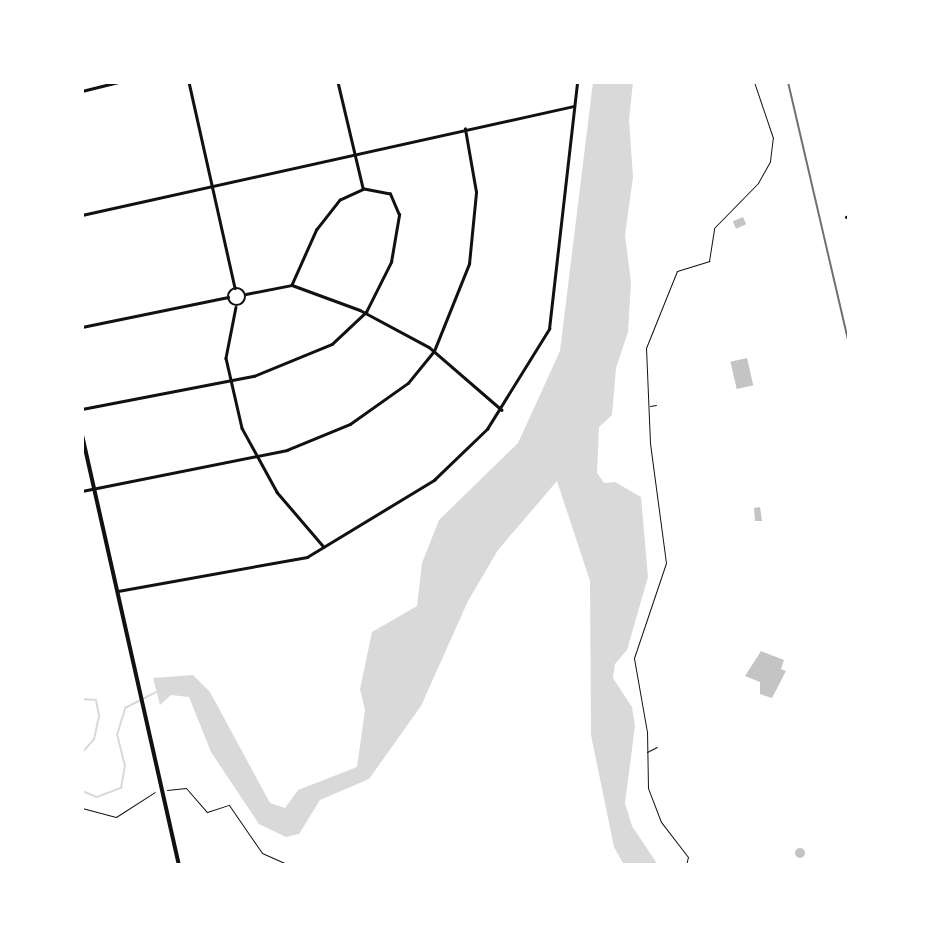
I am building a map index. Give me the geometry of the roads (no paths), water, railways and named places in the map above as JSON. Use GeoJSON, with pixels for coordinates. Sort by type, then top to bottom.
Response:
{"type":"FeatureCollection","features":[{"type":"Feature","properties":{"kind":"street"},"geometry":{"type":"LineString","coordinates":[[82,90],[119,82]]}},
{"type":"Feature","properties":{"kind":"street"},"geometry":{"type":"LineString","coordinates":[[189,82],[235,288],[246,294],[292,285],[366,312],[434,351],[502,410]]}},
{"type":"Feature","properties":{"kind":"street"},"geometry":{"type":"LineString","coordinates":[[338,82],[364,189]]}},
{"type":"Feature","properties":{"kind":"street"},"geometry":{"type":"LineString","coordinates":[[118,591],[293,563],[325,547],[434,480],[502,410],[549,329],[577,82]]}},
{"type":"Feature","properties":{"kind":"street"},"geometry":{"type":"LineString","coordinates":[[82,215],[575,106]]}},
{"type":"Feature","properties":{"kind":"street"},"geometry":{"type":"LineString","coordinates":[[82,491],[257,458],[323,437],[360,418],[408,383],[434,351],[462,290],[475,240],[476,192],[465,129]]}},
{"type":"Feature","properties":{"kind":"street"},"geometry":{"type":"LineString","coordinates":[[82,409],[229,381],[311,356],[349,331],[366,312],[391,262],[398,215],[390,194],[364,189],[348,194],[326,213],[292,285]]}},
{"type":"Feature","properties":{"kind":"street"},"geometry":{"type":"LineString","coordinates":[[82,327],[228,297],[235,288]]}},
{"type":"Feature","properties":{"kind":"street"},"geometry":{"type":"LineString","coordinates":[[236,307],[245,303],[246,294]]}},
{"type":"Feature","properties":{"kind":"street"},"geometry":{"type":"LineString","coordinates":[[228,297],[236,307],[226,358],[229,381],[257,458],[277,492],[325,547]]}},
{"type":"Feature","properties":{"kind":"street"},"geometry":{"type":"LineString","coordinates":[[82,433],[179,865]]}},
{"type":"Feature","properties":{"kind":"waterway"},"geometry":{"type":"LineString","coordinates":[[82,791],[97,797],[121,788],[125,766],[117,735],[125,708],[158,691]]}},
{"type":"Feature","properties":{"kind":"waterway"},"geometry":{"type":"LineString","coordinates":[[82,699],[96,700],[99,716],[94,739],[82,753]]}},
{"type":"Feature","properties":{"kind":"railway"},"geometry":{"type":"LineString","coordinates":[[788,82],[849,345]]}}]}
